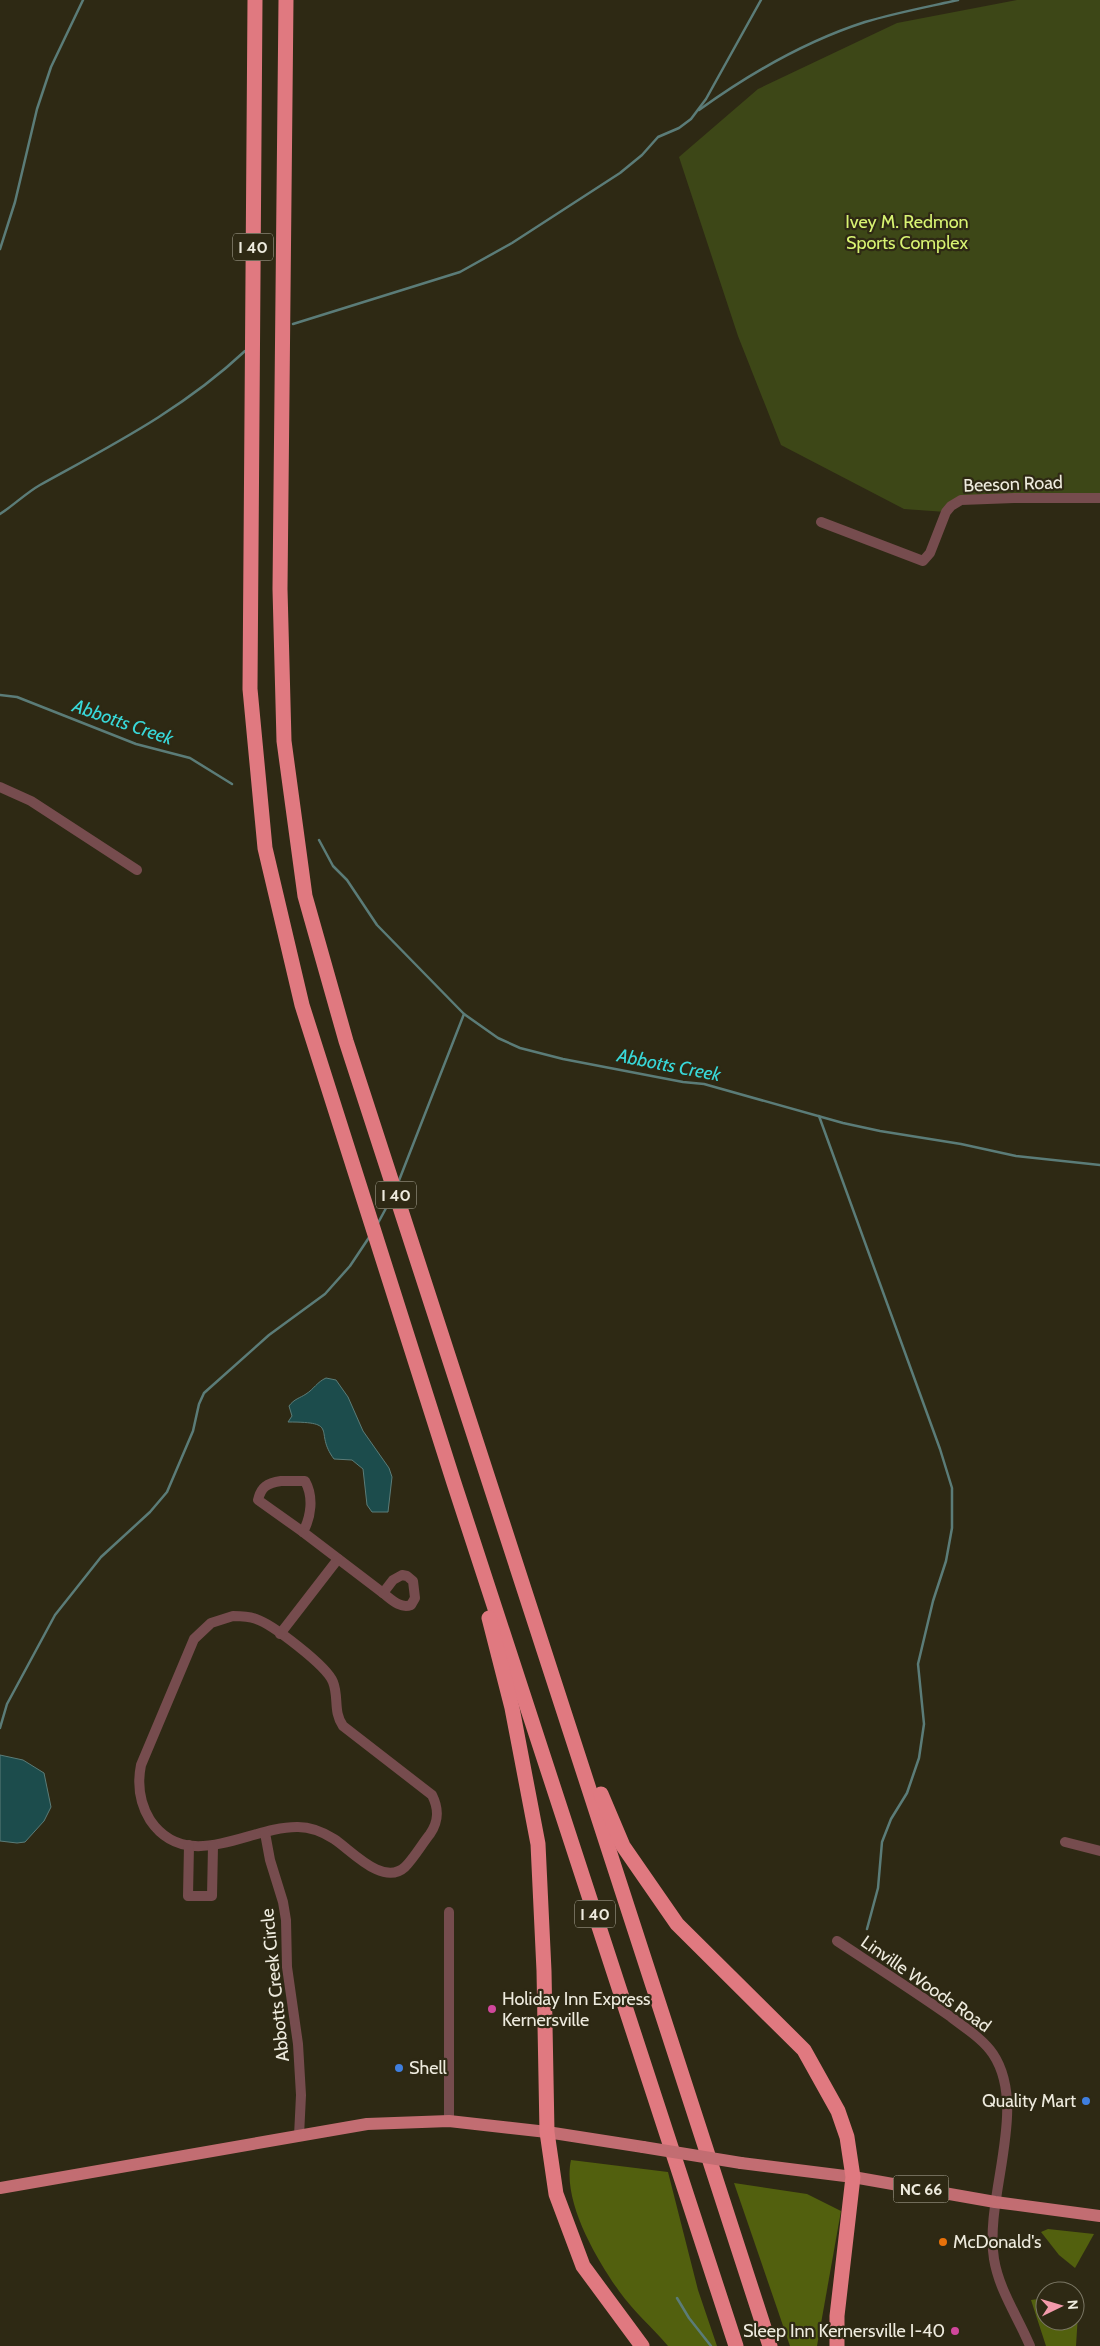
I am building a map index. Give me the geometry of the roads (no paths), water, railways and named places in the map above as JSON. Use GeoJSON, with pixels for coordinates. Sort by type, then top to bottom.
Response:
{"type":"FeatureCollection","features":[{"type":"Feature","properties":{"kind":"highway","name":"I 40"},"geometry":{"type":"LineString","coordinates":[[255,0],[250,690],[265,848],[302,1005],[454,1483],[736,2346]]}},
{"type":"Feature","properties":{"kind":"highway","name":"I 40"},"geometry":{"type":"LineString","coordinates":[[286,0],[280,589],[284,741],[305,896],[346,1041],[770,2346]]}},
{"type":"Feature","properties":{"kind":"highway"},"geometry":{"type":"LineString","coordinates":[[454,1483],[512,1708],[538,1844],[544,1971],[547,2132],[556,2194],[583,2266],[642,2346]]}},
{"type":"Feature","properties":{"kind":"highway"},"geometry":{"type":"LineString","coordinates":[[548,1659],[586,1760],[623,1846],[677,1924],[804,2050],[838,2111],[846,2137],[853,2177],[837,2316],[836,2346]]}},
{"type":"Feature","properties":{"kind":"main road","name":"NC 66"},"geometry":{"type":"LineString","coordinates":[[0,2188],[367,2124],[448,2120],[547,2132],[742,2163],[853,2177],[995,2202],[1100,2216]]}},
{"type":"Feature","properties":{"kind":"street","name":"Beeson Road"},"geometry":{"type":"LineString","coordinates":[[821,522],[923,561],[930,553],[946,512],[951,506],[962,500],[1100,498]]}},
{"type":"Feature","properties":{"kind":"street"},"geometry":{"type":"LineString","coordinates":[[0,787],[31,801],[137,870]]}},
{"type":"Feature","properties":{"kind":"street"},"geometry":{"type":"LineString","coordinates":[[303,1532],[309,1521],[311,1504],[306,1481],[281,1481],[265,1486],[260,1492],[258,1500],[383,1593]]}},
{"type":"Feature","properties":{"kind":"street"},"geometry":{"type":"LineString","coordinates":[[280,1634],[338,1559]]}},
{"type":"Feature","properties":{"kind":"street"},"geometry":{"type":"LineString","coordinates":[[233,1616],[256,1619],[280,1634],[327,1671],[334,1684],[336,1713],[343,1726],[429,1792],[436,1804],[438,1811],[433,1830],[405,1867],[389,1873],[376,1870],[333,1839],[311,1829],[286,1828],[212,1846],[189,1845],[171,1839],[153,1824],[144,1807],[139,1790],[141,1766],[188,1649],[202,1630],[222,1619],[233,1616]]}},
{"type":"Feature","properties":{"kind":"street","name":"Abbotts Creek Circle"},"geometry":{"type":"LineString","coordinates":[[265,1833],[286,1920],[287,1967],[298,2044],[301,2086],[299,2136]]}},
{"type":"Feature","properties":{"kind":"street"},"geometry":{"type":"LineString","coordinates":[[1065,1842],[1100,1851]]}},
{"type":"Feature","properties":{"kind":"street"},"geometry":{"type":"LineString","coordinates":[[189,1845],[188,1896],[212,1896],[212,1846]]}},
{"type":"Feature","properties":{"kind":"street"},"geometry":{"type":"LineString","coordinates":[[448,2120],[449,1912]]}},
{"type":"Feature","properties":{"kind":"street","name":"Linville Woods Road"},"geometry":{"type":"LineString","coordinates":[[837,1941],[965,2028],[987,2045],[994,2055],[1004,2082],[1007,2110],[995,2202],[994,2258],[1001,2286],[1030,2346]]}},
{"type":"Feature","properties":{"kind":"water"},"geometry":{"type":"Polygon","coordinates":[[[326,1378],[336,1380],[348,1397],[363,1431],[389,1468],[392,1477],[388,1512],[372,1512],[367,1505],[363,1469],[352,1460],[334,1459],[328,1449],[323,1430],[320,1426],[304,1422],[288,1422],[292,1416],[289,1406],[326,1378]]]}},
{"type":"Feature","properties":{"kind":"water"},"geometry":{"type":"Polygon","coordinates":[[[0,1755],[23,1760],[44,1773],[51,1807],[44,1821],[25,1842],[0,1841],[0,1755]]]}},
{"type":"Feature","properties":{"kind":"waterway"},"geometry":{"type":"LineString","coordinates":[[0,249],[15,202],[37,109],[51,67],[83,0]]}},
{"type":"Feature","properties":{"kind":"waterway"},"geometry":{"type":"LineString","coordinates":[[293,324],[460,272],[512,243],[620,173],[642,155],[658,137],[679,128],[691,119],[706,99],[761,0]]}},
{"type":"Feature","properties":{"kind":"waterway"},"geometry":{"type":"LineString","coordinates":[[699,110],[758,71],[821,39],[865,22],[958,0]]}},
{"type":"Feature","properties":{"kind":"waterway"},"geometry":{"type":"LineString","coordinates":[[0,514],[40,485],[121,440],[172,408],[197,391],[245,351]]}},
{"type":"Feature","properties":{"kind":"waterway","name":"Abbotts Creek"},"geometry":{"type":"LineString","coordinates":[[0,695],[17,697],[136,744],[190,758],[232,784]]}},
{"type":"Feature","properties":{"kind":"waterway","name":"Abbotts Creek"},"geometry":{"type":"LineString","coordinates":[[319,840],[333,866],[347,880],[377,925],[464,1014],[498,1038],[520,1048],[563,1059],[683,1082],[704,1084],[843,1123],[880,1131],[961,1144],[1016,1156],[1100,1165]]}},
{"type":"Feature","properties":{"kind":"waterway"},"geometry":{"type":"LineString","coordinates":[[398,1183],[464,1014]]}},
{"type":"Feature","properties":{"kind":"waterway"},"geometry":{"type":"LineString","coordinates":[[819,1116],[940,1449],[952,1488],[952,1528],[946,1561],[933,1601],[918,1664],[924,1724],[919,1758],[907,1793],[891,1819],[882,1842],[878,1888],[867,1929]]}},
{"type":"Feature","properties":{"kind":"waterway"},"geometry":{"type":"LineString","coordinates":[[378,1223],[391,1199]]}},
{"type":"Feature","properties":{"kind":"waterway"},"geometry":{"type":"LineString","coordinates":[[0,1728],[7,1704],[55,1615],[101,1557],[150,1512],[167,1492],[193,1431],[199,1404],[204,1393],[269,1335],[325,1294],[350,1266],[370,1236]]}},
{"type":"Feature","properties":{"kind":"waterway"},"geometry":{"type":"LineString","coordinates":[[677,2298],[689,2318],[711,2346]]}},
{"type":"Feature","properties":{"kind":"place","name":"Holiday Inn Express Kernersville"},"geometry":{"type":"Point","coordinates":[492,2009]}},
{"type":"Feature","properties":{"kind":"place","name":"Shell"},"geometry":{"type":"Point","coordinates":[399,2068]}},
{"type":"Feature","properties":{"kind":"place","name":"Quality Mart"},"geometry":{"type":"Point","coordinates":[1086,2101]}},
{"type":"Feature","properties":{"kind":"place","name":"McDonald's"},"geometry":{"type":"Point","coordinates":[943,2242]}},
{"type":"Feature","properties":{"kind":"place","name":"Sleep Inn Kernersville I-40"},"geometry":{"type":"Point","coordinates":[955,2331]}},
{"type":"Feature","properties":{"kind":"park label","name":"Ivey M. Redmon Sports Complex"},"geometry":{"type":"Point","coordinates":[907,232]}}]}
